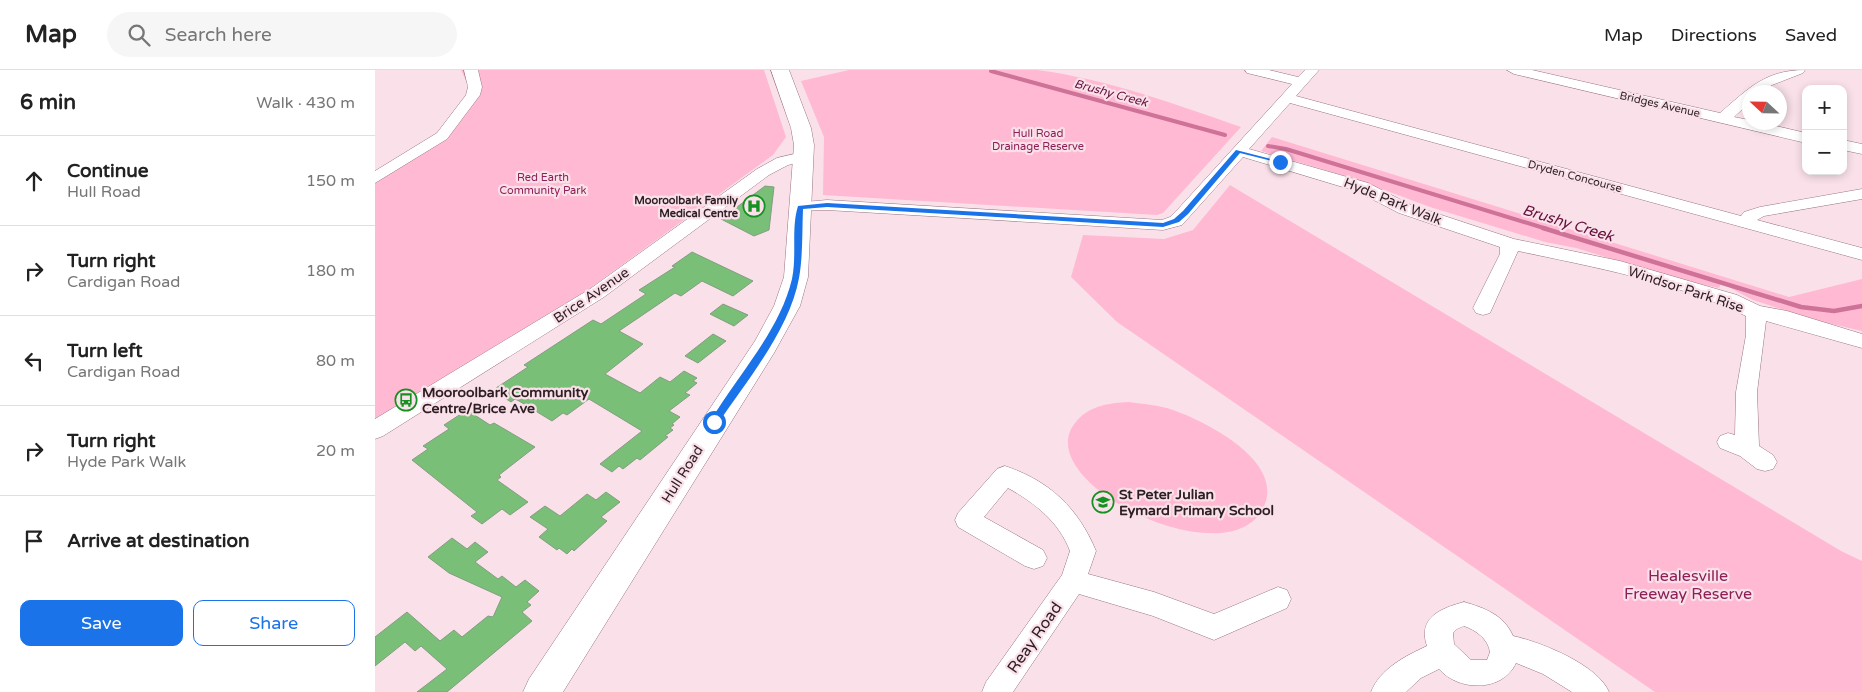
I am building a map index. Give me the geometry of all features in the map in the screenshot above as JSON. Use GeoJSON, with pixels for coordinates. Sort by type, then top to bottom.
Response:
{"type":"FeatureCollection","features":[{"type":"Feature","properties":{"kind":"main road","name":"Hull Road"},"geometry":{"type":"LineString","coordinates":[[542,692],[779,322],[796,278],[803,157],[801,128],[780,70]]}},
{"type":"Feature","properties":{"kind":"street"},"geometry":{"type":"LineString","coordinates":[[375,178],[441,136],[473,95],[475,87],[471,70]]}},
{"type":"Feature","properties":{"kind":"street"},"geometry":{"type":"LineString","coordinates":[[1252,70],[1301,82]]}},
{"type":"Feature","properties":{"kind":"street"},"geometry":{"type":"LineString","coordinates":[[800,207],[827,205],[1163,225],[1176,220],[1185,212],[1312,70]]}},
{"type":"Feature","properties":{"kind":"street","name":"Bridges Avenue"},"geometry":{"type":"LineString","coordinates":[[1516,70],[1802,137]]}},
{"type":"Feature","properties":{"kind":"street"},"geometry":{"type":"LineString","coordinates":[[1763,85],[1798,70]]}},
{"type":"Feature","properties":{"kind":"street","name":"Dryden Concourse"},"geometry":{"type":"LineString","coordinates":[[1287,98],[1862,254]]}},
{"type":"Feature","properties":{"kind":"street"},"geometry":{"type":"LineString","coordinates":[[1723,119],[1742,102]]}},
{"type":"Feature","properties":{"kind":"street"},"geometry":{"type":"LineString","coordinates":[[1847,146],[1862,149]]}},
{"type":"Feature","properties":{"kind":"street","name":"Hyde Park Walk"},"geometry":{"type":"LineString","coordinates":[[1238,151],[1362,187],[1405,209],[1485,234],[1509,244]]}},
{"type":"Feature","properties":{"kind":"street","name":"Brice Avenue"},"geometry":{"type":"LineString","coordinates":[[375,430],[597,293],[763,172],[783,161],[803,157]]}},
{"type":"Feature","properties":{"kind":"street"},"geometry":{"type":"LineString","coordinates":[[1748,223],[1750,216],[1759,212],[1862,194]]}},
{"type":"Feature","properties":{"kind":"street"},"geometry":{"type":"LineString","coordinates":[[1483,308],[1509,254],[1509,244]]}},
{"type":"Feature","properties":{"kind":"street","name":"Windsor Park Rise"},"geometry":{"type":"LineString","coordinates":[[1509,244],[1613,265],[1730,300],[1755,312],[1757,332],[1748,374],[1745,422],[1747,452]]}},
{"type":"Feature","properties":{"kind":"street"},"geometry":{"type":"LineString","coordinates":[[1755,312],[1787,318],[1862,341]]}},
{"type":"Feature","properties":{"kind":"street","name":"Reay Road"},"geometry":{"type":"LineString","coordinates":[[996,692],[1073,581],[1083,551],[1073,528],[1049,503],[1022,483],[1005,476],[967,520],[1035,558]]}},
{"type":"Feature","properties":{"kind":"street"},"geometry":{"type":"LineString","coordinates":[[1073,581],[1154,604],[1214,627],[1278,599]]}},
{"type":"Feature","properties":{"kind":"street"},"geometry":{"type":"LineString","coordinates":[[1464,614],[1474,616],[1493,628],[1504,647],[1505,657],[1502,665],[1489,675],[1479,676],[1459,669],[1443,653],[1438,634],[1446,619],[1464,614]]}},
{"type":"Feature","properties":{"kind":"street"},"geometry":{"type":"LineString","coordinates":[[1504,647],[1523,650],[1554,663],[1595,692]]}},
{"type":"Feature","properties":{"kind":"street"},"geometry":{"type":"LineString","coordinates":[[1385,692],[1411,668],[1443,653]]}},
{"type":"Feature","properties":{"kind":"green space","name":"Red Earth Community Park"},"geometry":{"type":"Polygon","coordinates":[[[461,70],[764,70],[786,137],[773,155],[589,289],[375,420],[375,176],[436,138],[470,89],[461,70]]]}},
{"type":"Feature","properties":{"kind":"green space","name":"Hull Road Drainage Reserve"},"geometry":{"type":"Polygon","coordinates":[[[849,70],[1037,70],[1089,79],[1115,86],[1166,101],[1241,127],[1163,213],[1157,215],[823,195],[824,137],[801,81],[849,70]]]}},
{"type":"Feature","properties":{"kind":"green space"},"geometry":{"type":"Polygon","coordinates":[[[1272,137],[1789,297],[1862,279],[1862,331],[1814,320],[1753,300],[1721,283],[1719,288],[1680,280],[1576,248],[1545,242],[1430,207],[1352,178],[1261,151],[1272,137]]]}},
{"type":"Feature","properties":{"kind":"green space","name":"Healesville Freeway Reserve"},"geometry":{"type":"Polygon","coordinates":[[[1230,185],[1841,551],[1862,561],[1862,692],[1655,692],[1117,322],[1071,277],[1083,235],[1164,239],[1193,230],[1230,185]]]}},
{"type":"Feature","properties":{"kind":"green space"},"geometry":{"type":"Polygon","coordinates":[[[1129,402],[1162,407],[1188,416],[1224,435],[1241,448],[1255,462],[1265,478],[1267,494],[1261,512],[1239,529],[1208,533],[1172,527],[1135,513],[1103,494],[1079,470],[1068,446],[1075,423],[1080,417],[1099,406],[1129,402]]]}},
{"type":"Feature","properties":{"kind":"building","name":"Mooroolbark Family Medical Centre"},"geometry":{"type":"Polygon","coordinates":[[[765,186],[774,187],[769,230],[754,236],[721,219],[765,186]]]}},
{"type":"Feature","properties":{"kind":"building"},"geometry":{"type":"Polygon","coordinates":[[[692,252],[753,281],[733,296],[702,281],[681,296],[675,293],[619,331],[643,344],[605,374],[640,393],[660,377],[670,382],[684,371],[697,378],[693,381],[697,383],[685,393],[690,395],[669,411],[680,417],[672,424],[674,425],[670,428],[673,430],[665,436],[668,437],[640,460],[637,458],[623,469],[619,466],[612,472],[600,464],[642,431],[589,399],[567,415],[563,413],[552,421],[519,401],[515,399],[511,402],[497,393],[500,391],[496,388],[528,367],[524,365],[593,320],[601,324],[646,294],[639,290],[675,267],[672,266],[692,252]]]}},
{"type":"Feature","properties":{"kind":"building"},"geometry":{"type":"Polygon","coordinates":[[[723,304],[748,315],[734,326],[710,314],[723,304]]]}},
{"type":"Feature","properties":{"kind":"building"},"geometry":{"type":"Polygon","coordinates":[[[713,334],[726,341],[698,363],[685,356],[713,334]]]}},
{"type":"Feature","properties":{"kind":"building"},"geometry":{"type":"Polygon","coordinates":[[[467,410],[490,425],[494,423],[535,447],[499,475],[501,477],[497,480],[528,502],[510,515],[502,509],[482,524],[471,516],[477,512],[412,460],[428,449],[423,446],[449,429],[444,425],[467,410]]]}},
{"type":"Feature","properties":{"kind":"building"},"geometry":{"type":"Polygon","coordinates":[[[606,492],[620,502],[601,517],[607,521],[574,551],[572,549],[567,554],[559,548],[557,550],[539,537],[548,529],[530,517],[545,506],[560,516],[587,494],[596,500],[606,492]]]}},
{"type":"Feature","properties":{"kind":"building"},"geometry":{"type":"Polygon","coordinates":[[[452,538],[467,549],[475,542],[488,552],[475,562],[498,579],[502,576],[516,587],[525,580],[539,591],[527,602],[531,605],[522,612],[532,621],[447,692],[417,692],[447,669],[421,646],[415,651],[405,642],[375,666],[375,637],[407,612],[440,641],[454,630],[462,637],[488,616],[493,617],[502,597],[449,573],[428,557],[452,538]]]}},
{"type":"Feature","properties":{"kind":"waterway","name":"Brushy Creek"},"geometry":{"type":"LineString","coordinates":[[991,71],[1225,135]]}},
{"type":"Feature","properties":{"kind":"waterway","name":"Brushy Creek"},"geometry":{"type":"LineString","coordinates":[[1268,146],[1286,149],[1547,229]]}},
{"type":"Feature","properties":{"kind":"waterway","name":"Brushy Creek"},"geometry":{"type":"LineString","coordinates":[[1543,228],[1801,307],[1834,311],[1862,306]]}},
{"type":"Feature","properties":{"kind":"place","name":"Mooroolbark Family Medical Centre"},"geometry":{"type":"Point","coordinates":[754,206]}},
{"type":"Feature","properties":{"kind":"place","name":"Mooroolbark Community Centre/Brice Ave"},"geometry":{"type":"Point","coordinates":[406,400]}},
{"type":"Feature","properties":{"kind":"place","name":"St Peter Julian Eymard Primary School"},"geometry":{"type":"Point","coordinates":[1103,502]}},
{"type":"Feature","properties":{"kind":"route"},"geometry":{"type":"LineString","coordinates":[[714,422],[765,346],[787,306],[796,278],[800,207],[827,205],[1163,225],[1176,220],[1185,212],[1238,151],[1280,162]]}}]}
